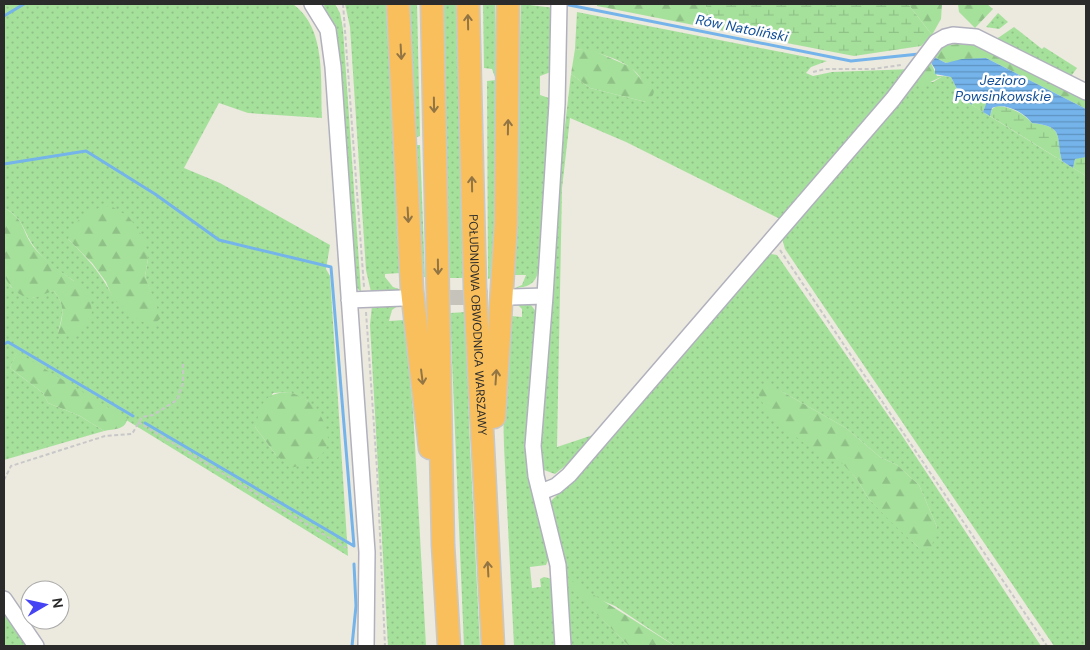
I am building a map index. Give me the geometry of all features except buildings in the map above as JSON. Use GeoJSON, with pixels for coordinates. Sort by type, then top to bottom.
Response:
{"type":"FeatureCollection","features":[{"type":"Feature","properties":{"kind":"highway"},"geometry":{"type":"LineString","coordinates":[[398,4],[413,298],[443,545]]}},
{"type":"Feature","properties":{"kind":"highway"},"geometry":{"type":"LineString","coordinates":[[432,4],[443,545],[449,646]]}},
{"type":"Feature","properties":{"kind":"highway","name":"POŁUDNIOWA OBWODNICA WARSZAWY"},"geometry":{"type":"LineString","coordinates":[[468,4],[475,289],[492,646]]}},
{"type":"Feature","properties":{"kind":"highway"},"geometry":{"type":"LineString","coordinates":[[486,530],[506,223],[508,4]]}},
{"type":"Feature","properties":{"kind":"street"},"geometry":{"type":"LineString","coordinates":[[313,4],[324,22],[332,47],[367,552],[366,646]]}},
{"type":"Feature","properties":{"kind":"street"},"geometry":{"type":"LineString","coordinates":[[559,8],[560,54],[545,296],[533,446],[536,476],[558,565],[563,646]]}},
{"type":"Feature","properties":{"kind":"street"},"geometry":{"type":"LineString","coordinates":[[540,492],[556,486],[569,475],[893,99],[932,46],[945,36],[976,37],[1086,92]]}},
{"type":"Feature","properties":{"kind":"street"},"geometry":{"type":"LineString","coordinates":[[511,297],[545,296]]}},
{"type":"Feature","properties":{"kind":"street"},"geometry":{"type":"LineString","coordinates":[[349,300],[403,298]]}},
{"type":"Feature","properties":{"kind":"street"},"geometry":{"type":"LineString","coordinates":[[4,599],[36,646]]}},
{"type":"Feature","properties":{"kind":"path"},"geometry":{"type":"LineString","coordinates":[[343,4],[377,469],[385,646]]}},
{"type":"Feature","properties":{"kind":"path"},"geometry":{"type":"LineString","coordinates":[[812,72],[825,69],[873,69],[919,66]]}},
{"type":"Feature","properties":{"kind":"path"},"geometry":{"type":"LineString","coordinates":[[773,239],[1047,646]]}},
{"type":"Feature","properties":{"kind":"path"},"geometry":{"type":"LineString","coordinates":[[4,480],[11,466],[105,436],[132,434],[142,417],[153,415],[178,400],[183,383],[183,364]]}},
{"type":"Feature","properties":{"kind":"path"},"geometry":{"type":"LineString","coordinates":[[138,422],[346,548]]}},
{"type":"Feature","properties":{"kind":"path"},"geometry":{"type":"LineString","coordinates":[[4,502],[4,509]]}},
{"type":"Feature","properties":{"kind":"green space"},"geometry":{"type":"Polygon","coordinates":[[[4,4],[293,4],[304,15],[312,27],[320,56],[322,118],[248,113],[219,103],[184,168],[220,183],[330,245],[326,269],[330,276],[348,556],[17,353],[10,368],[43,393],[48,403],[80,416],[104,431],[4,460],[4,274],[11,287],[33,298],[44,292],[54,291],[62,307],[58,334],[74,281],[43,258],[31,242],[19,220],[4,208],[4,4]],[[68,239],[94,267],[114,299],[152,296],[145,276],[148,259],[68,239]],[[290,392],[273,393],[255,427],[276,455],[308,401],[290,392]]]}},
{"type":"Feature","properties":{"kind":"green space"},"geometry":{"type":"Polygon","coordinates":[[[324,4],[335,4],[340,13],[343,29],[361,292],[355,286],[324,4]]]}},
{"type":"Feature","properties":{"kind":"green space"},"geometry":{"type":"Polygon","coordinates":[[[345,4],[386,4],[400,273],[385,274],[385,277],[393,287],[402,290],[371,292],[366,270],[350,27],[345,4]]]}},
{"type":"Feature","properties":{"kind":"green space"},"geometry":{"type":"Polygon","coordinates":[[[404,4],[417,4],[420,136],[415,138],[413,145],[420,145],[425,277],[419,278],[404,4]]]}},
{"type":"Feature","properties":{"kind":"green space"},"geometry":{"type":"Polygon","coordinates":[[[441,4],[459,4],[465,278],[448,278],[441,4]]]}},
{"type":"Feature","properties":{"kind":"green space"},"geometry":{"type":"Polygon","coordinates":[[[483,4],[495,4],[498,130],[495,277],[488,279],[487,81],[496,80],[492,69],[484,68],[483,4]]]}},
{"type":"Feature","properties":{"kind":"green space"},"geometry":{"type":"Polygon","coordinates":[[[521,4],[555,8],[551,72],[540,76],[540,95],[549,98],[553,104],[541,272],[538,272],[533,283],[515,288],[522,285],[526,275],[513,275],[521,4]]]}},
{"type":"Feature","properties":{"kind":"green space"},"geometry":{"type":"Polygon","coordinates":[[[597,4],[705,4],[714,29],[597,6],[597,4]]]}},
{"type":"Feature","properties":{"kind":"green space"},"geometry":{"type":"Polygon","coordinates":[[[705,4],[908,4],[932,35],[921,46],[854,56],[714,29],[705,4]]]}},
{"type":"Feature","properties":{"kind":"green space"},"geometry":{"type":"Polygon","coordinates":[[[908,4],[942,4],[941,19],[932,35],[908,4]]]}},
{"type":"Feature","properties":{"kind":"green space"},"geometry":{"type":"Polygon","coordinates":[[[958,4],[987,4],[993,9],[975,28],[959,12],[958,4]]]}},
{"type":"Feature","properties":{"kind":"green space"},"geometry":{"type":"Polygon","coordinates":[[[577,12],[827,61],[811,67],[806,73],[813,76],[832,72],[912,69],[780,219],[626,142],[570,118],[562,188],[557,447],[596,434],[570,462],[555,474],[544,470],[540,461],[540,426],[552,311],[557,194],[571,74],[590,88],[646,102],[643,84],[636,72],[621,62],[602,54],[575,49],[577,12]]]}},
{"type":"Feature","properties":{"kind":"green space"},"geometry":{"type":"Polygon","coordinates":[[[998,13],[1008,22],[999,29],[986,27],[998,13]]]}},
{"type":"Feature","properties":{"kind":"green space"},"geometry":{"type":"Polygon","coordinates":[[[1014,27],[1042,49],[1044,47],[1077,68],[1069,79],[995,40],[1014,27]]]}},
{"type":"Feature","properties":{"kind":"green space"},"geometry":{"type":"Polygon","coordinates":[[[973,42],[1086,95],[1086,109],[986,58],[946,63],[932,56],[941,46],[973,42]]]}},
{"type":"Feature","properties":{"kind":"green space"},"geometry":{"type":"Polygon","coordinates":[[[575,49],[594,51],[631,67],[641,79],[655,86],[653,95],[646,102],[590,88],[571,74],[575,49]]]}},
{"type":"Feature","properties":{"kind":"green space"},"geometry":{"type":"Polygon","coordinates":[[[930,61],[937,76],[943,76],[924,85],[913,81],[930,61]]]}},
{"type":"Feature","properties":{"kind":"green space"},"geometry":{"type":"Polygon","coordinates":[[[943,76],[951,77],[959,93],[972,105],[1086,176],[1086,646],[1054,646],[785,249],[782,238],[913,81],[933,82],[943,76]]]}},
{"type":"Feature","properties":{"kind":"green space"},"geometry":{"type":"Polygon","coordinates":[[[978,91],[986,96],[983,112],[972,105],[974,93],[978,91]]]}},
{"type":"Feature","properties":{"kind":"green space"},"geometry":{"type":"Polygon","coordinates":[[[997,106],[1012,109],[1032,123],[1055,130],[1062,161],[990,116],[992,109],[997,106]]]}},
{"type":"Feature","properties":{"kind":"green space"},"geometry":{"type":"Polygon","coordinates":[[[1086,157],[1086,176],[1073,168],[1075,159],[1086,157]]]}},
{"type":"Feature","properties":{"kind":"green space"},"geometry":{"type":"Polygon","coordinates":[[[111,206],[129,217],[145,240],[148,259],[145,276],[161,318],[153,325],[140,321],[113,299],[106,282],[92,263],[68,239],[79,219],[84,215],[95,209],[111,206]]]}},
{"type":"Feature","properties":{"kind":"green space"},"geometry":{"type":"Polygon","coordinates":[[[4,208],[17,217],[31,244],[42,256],[89,292],[92,312],[82,331],[69,336],[58,334],[62,307],[54,291],[28,298],[19,294],[8,283],[3,268],[4,208]]]}},
{"type":"Feature","properties":{"kind":"green space"},"geometry":{"type":"Polygon","coordinates":[[[777,255],[901,434],[1041,646],[675,646],[615,606],[571,588],[629,646],[567,646],[549,503],[765,256],[777,255]],[[781,391],[857,479],[868,498],[919,548],[937,527],[919,485],[897,465],[880,457],[846,428],[781,391]]]}},
{"type":"Feature","properties":{"kind":"green space"},"geometry":{"type":"Polygon","coordinates":[[[521,302],[531,305],[537,313],[528,419],[549,558],[546,565],[530,567],[532,588],[541,587],[540,579],[544,577],[552,579],[557,646],[514,646],[503,404],[511,316],[522,317],[522,309],[516,303],[521,302]]]}},
{"type":"Feature","properties":{"kind":"green space"},"geometry":{"type":"Polygon","coordinates":[[[372,305],[399,305],[392,310],[389,321],[404,320],[413,409],[426,646],[388,646],[370,325],[372,305]]]}},
{"type":"Feature","properties":{"kind":"green space"},"geometry":{"type":"Polygon","coordinates":[[[467,312],[469,424],[480,646],[464,646],[450,313],[467,312]]]}},
{"type":"Feature","properties":{"kind":"green space"},"geometry":{"type":"Polygon","coordinates":[[[17,352],[127,419],[126,423],[122,427],[104,431],[80,416],[48,403],[43,393],[10,368],[17,352]]]}},
{"type":"Feature","properties":{"kind":"green space"},"geometry":{"type":"Polygon","coordinates":[[[759,383],[781,391],[846,428],[880,457],[897,465],[919,485],[937,527],[931,549],[919,548],[891,522],[868,498],[857,479],[841,462],[824,458],[780,425],[767,412],[759,395],[759,383]]]}},
{"type":"Feature","properties":{"kind":"green space"},"geometry":{"type":"Polygon","coordinates":[[[290,392],[306,400],[318,412],[325,425],[328,440],[327,447],[317,459],[291,468],[276,455],[255,427],[265,400],[274,394],[290,392]]]}},
{"type":"Feature","properties":{"kind":"green space"},"geometry":{"type":"Polygon","coordinates":[[[570,580],[675,646],[629,646],[570,588],[570,580]]]}},
{"type":"Feature","properties":{"kind":"green space"},"geometry":{"type":"Polygon","coordinates":[[[4,612],[28,646],[4,646],[4,612]]]}},
{"type":"Feature","properties":{"kind":"water","name":"Jezioro Powsinkowskie"},"geometry":{"type":"Polygon","coordinates":[[[932,56],[946,63],[962,59],[986,58],[1086,109],[1086,157],[1075,159],[1073,168],[1062,161],[1055,130],[1032,123],[1024,115],[1008,107],[997,106],[992,108],[990,116],[983,112],[987,101],[983,93],[974,93],[972,105],[959,93],[951,77],[935,74],[935,69],[930,61],[932,56]]]}},
{"type":"Feature","properties":{"kind":"waterway"},"geometry":{"type":"LineString","coordinates":[[4,16],[24,4]]}},
{"type":"Feature","properties":{"kind":"waterway","name":"Rów Natoliński"},"geometry":{"type":"LineString","coordinates":[[564,4],[851,61],[919,54]]}},
{"type":"Feature","properties":{"kind":"waterway"},"geometry":{"type":"LineString","coordinates":[[4,164],[86,151],[155,194],[219,240],[331,267],[354,546],[145,423]]}},
{"type":"Feature","properties":{"kind":"waterway"},"geometry":{"type":"LineString","coordinates":[[4,344],[8,342],[133,416]]}},
{"type":"Feature","properties":{"kind":"waterway"},"geometry":{"type":"LineString","coordinates":[[352,646],[356,606],[354,564]]}},
{"type":"Feature","properties":{"kind":"tunnel"},"geometry":{"type":"LineString","coordinates":[[404,298],[509,297]]}}]}
